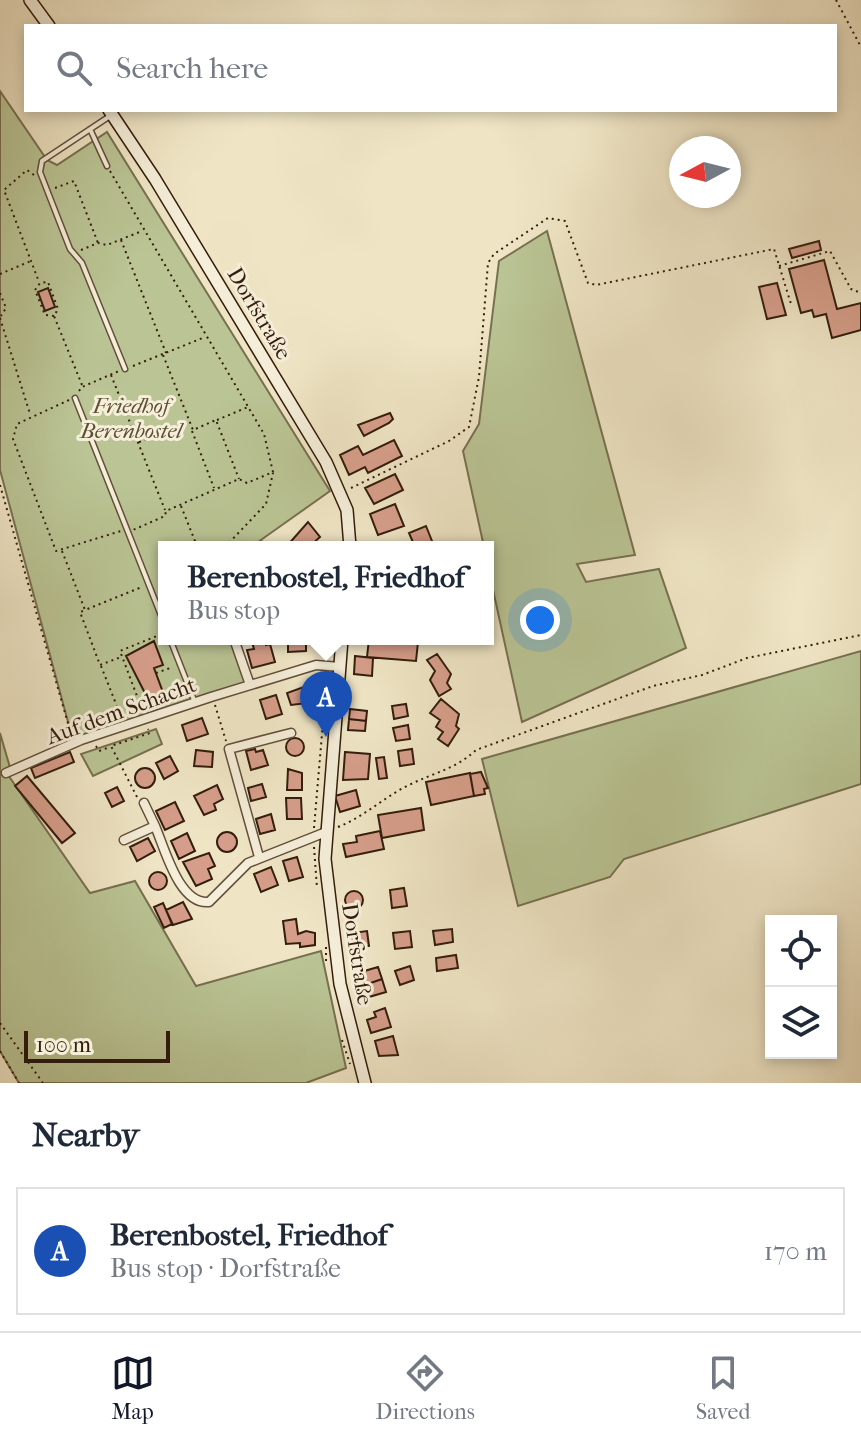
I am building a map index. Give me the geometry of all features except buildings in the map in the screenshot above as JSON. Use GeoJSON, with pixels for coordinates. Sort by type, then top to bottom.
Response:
{"type":"FeatureCollection","features":[{"type":"Feature","properties":{"kind":"street"},"geometry":{"type":"LineString","coordinates":[[30,0],[48,24]]}},
{"type":"Feature","properties":{"kind":"street","name":"Dorfstraße"},"geometry":{"type":"LineString","coordinates":[[110,112],[309,431],[342,493],[349,519],[350,541]]}},
{"type":"Feature","properties":{"kind":"street"},"geometry":{"type":"LineString","coordinates":[[236,645],[250,685]]}},
{"type":"Feature","properties":{"kind":"street","name":"Dorfstraße"},"geometry":{"type":"LineString","coordinates":[[342,645],[326,832],[326,878],[337,963],[365,1083]]}},
{"type":"Feature","properties":{"kind":"street","name":"Auf dem Schacht"},"geometry":{"type":"LineString","coordinates":[[6,773],[74,744],[195,702],[316,665],[340,667]]}},
{"type":"Feature","properties":{"kind":"street"},"geometry":{"type":"LineString","coordinates":[[259,857],[229,749],[291,733]]}},
{"type":"Feature","properties":{"kind":"street"},"geometry":{"type":"LineString","coordinates":[[144,803],[187,894],[201,903],[209,902],[248,863],[326,832]]}},
{"type":"Feature","properties":{"kind":"street"},"geometry":{"type":"LineString","coordinates":[[124,840],[155,826]]}},
{"type":"Feature","properties":{"kind":"lane"},"geometry":{"type":"LineString","coordinates":[[110,112],[42,161],[40,172],[73,253],[82,263],[125,369]]}},
{"type":"Feature","properties":{"kind":"lane"},"geometry":{"type":"LineString","coordinates":[[90,129],[107,166]]}},
{"type":"Feature","properties":{"kind":"lane"},"geometry":{"type":"LineString","coordinates":[[75,398],[158,608]]}},
{"type":"Feature","properties":{"kind":"lane"},"geometry":{"type":"LineString","coordinates":[[172,645],[195,702]]}},
{"type":"Feature","properties":{"kind":"path"},"geometry":{"type":"LineString","coordinates":[[836,0],[861,47]]}},
{"type":"Feature","properties":{"kind":"path"},"geometry":{"type":"LineString","coordinates":[[107,166],[264,434],[273,472],[266,504],[231,541]]}},
{"type":"Feature","properties":{"kind":"path"},"geometry":{"type":"LineString","coordinates":[[27,170],[4,190],[40,283]]}},
{"type":"Feature","properties":{"kind":"path"},"geometry":{"type":"LineString","coordinates":[[47,191],[74,181],[98,243]]}},
{"type":"Feature","properties":{"kind":"path"},"geometry":{"type":"LineString","coordinates":[[342,493],[449,441],[469,427],[479,377],[483,285],[488,263],[494,254],[548,218],[557,217],[565,221],[588,283],[596,285],[774,249],[791,304]]}},
{"type":"Feature","properties":{"kind":"path"},"geometry":{"type":"LineString","coordinates":[[73,253],[98,243],[107,245],[143,231]]}},
{"type":"Feature","properties":{"kind":"path"},"geometry":{"type":"LineString","coordinates":[[121,240],[215,489]]}},
{"type":"Feature","properties":{"kind":"path"},"geometry":{"type":"LineString","coordinates":[[779,266],[830,251],[851,289],[861,293]]}},
{"type":"Feature","properties":{"kind":"path"},"geometry":{"type":"LineString","coordinates":[[0,274],[31,261]]}},
{"type":"Feature","properties":{"kind":"path"},"geometry":{"type":"LineString","coordinates":[[48,282],[58,309],[54,316],[45,315],[35,290],[40,283],[48,282]]}},
{"type":"Feature","properties":{"kind":"path"},"geometry":{"type":"LineString","coordinates":[[0,293],[6,308],[0,318],[31,415]]}},
{"type":"Feature","properties":{"kind":"path"},"geometry":{"type":"LineString","coordinates":[[54,316],[82,387],[206,336]]}},
{"type":"Feature","properties":{"kind":"path"},"geometry":{"type":"LineString","coordinates":[[75,398],[31,415],[17,424],[13,439],[56,551],[127,531],[165,516],[166,511],[111,374]]}},
{"type":"Feature","properties":{"kind":"path"},"geometry":{"type":"LineString","coordinates":[[193,430],[248,407]]}},
{"type":"Feature","properties":{"kind":"path"},"geometry":{"type":"LineString","coordinates":[[216,420],[239,479],[247,483],[273,472]]}},
{"type":"Feature","properties":{"kind":"path"},"geometry":{"type":"LineString","coordinates":[[138,442],[189,422]]}},
{"type":"Feature","properties":{"kind":"path"},"geometry":{"type":"LineString","coordinates":[[166,511],[239,479]]}},
{"type":"Feature","properties":{"kind":"path"},"geometry":{"type":"LineString","coordinates":[[0,485],[74,744]]}},
{"type":"Feature","properties":{"kind":"path"},"geometry":{"type":"LineString","coordinates":[[181,505],[195,541]]}},
{"type":"Feature","properties":{"kind":"path"},"geometry":{"type":"LineString","coordinates":[[61,550],[85,610]]}},
{"type":"Feature","properties":{"kind":"path"},"geometry":{"type":"LineString","coordinates":[[120,714],[80,612],[148,584]]}},
{"type":"Feature","properties":{"kind":"path"},"geometry":{"type":"LineString","coordinates":[[96,744],[99,751],[150,733],[120,651],[158,635]]}},
{"type":"Feature","properties":{"kind":"path"},"geometry":{"type":"LineString","coordinates":[[326,832],[357,820],[410,784],[462,764],[476,750],[653,686],[702,675],[747,658],[861,635]]}},
{"type":"Feature","properties":{"kind":"path"},"geometry":{"type":"LineString","coordinates":[[100,665],[122,657]]}},
{"type":"Feature","properties":{"kind":"path"},"geometry":{"type":"LineString","coordinates":[[156,673],[180,664]]}},
{"type":"Feature","properties":{"kind":"path"},"geometry":{"type":"LineString","coordinates":[[211,697],[229,749]]}},
{"type":"Feature","properties":{"kind":"path"},"geometry":{"type":"LineString","coordinates":[[111,746],[144,803]]}},
{"type":"Feature","properties":{"kind":"path"},"geometry":{"type":"LineString","coordinates":[[0,1023],[43,1083]]}},
{"type":"Feature","properties":{"kind":"path"},"geometry":{"type":"LineString","coordinates":[[0,1051],[19,1083]]}},
{"type":"Feature","properties":{"kind":"green space","name":"Friedhof Berenbostel"},"geometry":{"type":"Polygon","coordinates":[[[0,91],[47,160],[57,165],[107,132],[330,491],[259,541],[158,541],[158,645],[235,645],[250,685],[74,744],[0,470],[0,91]]]}},
{"type":"Feature","properties":{"kind":"green space"},"geometry":{"type":"Polygon","coordinates":[[[547,231],[635,555],[577,564],[586,582],[659,569],[686,648],[522,722],[494,594],[494,541],[483,541],[463,451],[479,424],[499,261],[547,231]]]}},
{"type":"Feature","properties":{"kind":"green space"},"geometry":{"type":"Polygon","coordinates":[[[861,651],[861,784],[624,859],[610,877],[518,906],[482,759],[861,651]]]}},
{"type":"Feature","properties":{"kind":"green space"},"geometry":{"type":"Polygon","coordinates":[[[156,729],[162,744],[93,776],[81,754],[156,729]]]}},
{"type":"Feature","properties":{"kind":"green space"},"geometry":{"type":"Polygon","coordinates":[[[0,733],[11,771],[6,772],[90,893],[135,881],[196,986],[321,951],[346,1068],[306,1083],[19,1083],[0,1051],[0,733]]]}},
{"type":"Feature","properties":{"kind":"place","name":"Berenbostel, Friedhof"},"geometry":{"type":"Point","coordinates":[326,737]}}]}
